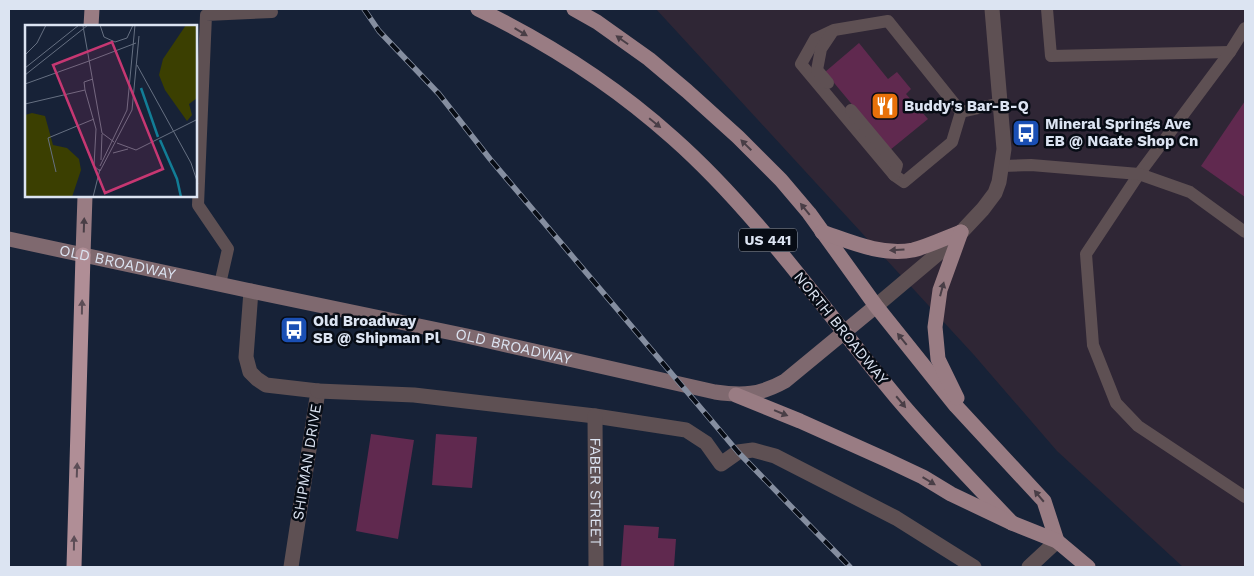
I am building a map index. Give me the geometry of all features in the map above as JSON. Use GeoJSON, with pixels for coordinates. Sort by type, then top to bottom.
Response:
{"type":"FeatureCollection","features":[{"type":"Feature","properties":{"kind":"highway"},"geometry":{"type":"LineString","coordinates":[[74,567],[83,254]]}},
{"type":"Feature","properties":{"kind":"main road"},"geometry":{"type":"LineString","coordinates":[[91,25],[92,9]]}},
{"type":"Feature","properties":{"kind":"main road","name":"NORTH BROADWAY"},"geometry":{"type":"LineString","coordinates":[[478,9],[504,21],[575,64],[627,100],[674,138],[752,220],[902,404],[1012,523],[1057,541],[1088,567]]}},
{"type":"Feature","properties":{"kind":"main road","name":"US 441"},"geometry":{"type":"LineString","coordinates":[[574,9],[597,22],[649,60],[738,137],[781,180],[876,306],[966,418],[1044,501],[1057,541]]}},
{"type":"Feature","properties":{"kind":"main road"},"geometry":{"type":"LineString","coordinates":[[83,254],[85,198]]}},
{"type":"Feature","properties":{"kind":"main road"},"geometry":{"type":"LineString","coordinates":[[822,232],[860,245],[886,251],[913,250],[961,232]]}},
{"type":"Feature","properties":{"kind":"main road"},"geometry":{"type":"LineString","coordinates":[[961,232],[940,290],[935,326],[938,359],[966,418]]}},
{"type":"Feature","properties":{"kind":"main road","name":"OLD BROADWAY"},"geometry":{"type":"LineString","coordinates":[[9,239],[736,395],[756,394],[771,389],[785,381],[876,306]]}},
{"type":"Feature","properties":{"kind":"main road"},"geometry":{"type":"LineString","coordinates":[[736,395],[887,460],[923,477],[951,494],[1012,523]]}},
{"type":"Feature","properties":{"kind":"street"},"geometry":{"type":"LineString","coordinates":[[876,306],[961,232],[984,209],[994,193],[1002,166],[1004,149],[992,9]]}},
{"type":"Feature","properties":{"kind":"street","name":"SHIPMAN DRIVE"},"geometry":{"type":"LineString","coordinates":[[251,291],[246,357],[250,372],[257,380],[266,385],[318,391],[291,567]]}},
{"type":"Feature","properties":{"kind":"street"},"geometry":{"type":"LineString","coordinates":[[318,391],[414,395],[595,416],[686,430],[706,443],[721,464],[738,452],[752,450],[776,456],[896,518],[974,567]]}},
{"type":"Feature","properties":{"kind":"street","name":"FABER STREET"},"geometry":{"type":"LineString","coordinates":[[595,416],[596,567]]}},
{"type":"Feature","properties":{"kind":"street"},"geometry":{"type":"LineString","coordinates":[[1029,567],[1057,541]]}},
{"type":"Feature","properties":{"kind":"lane"},"geometry":{"type":"LineString","coordinates":[[1047,9],[1051,56],[1230,52]]}},
{"type":"Feature","properties":{"kind":"lane"},"geometry":{"type":"LineString","coordinates":[[220,284],[228,249],[198,205],[206,15],[272,12]]}},
{"type":"Feature","properties":{"kind":"lane"},"geometry":{"type":"LineString","coordinates":[[888,21],[961,112],[952,142],[904,182],[894,175],[897,165],[817,70],[821,49],[834,30],[888,21]]}},
{"type":"Feature","properties":{"kind":"lane"},"geometry":{"type":"LineString","coordinates":[[1245,28],[1230,52],[1139,174],[1086,254],[1093,345],[1116,403],[1138,426],[1245,497]]}},
{"type":"Feature","properties":{"kind":"lane"},"geometry":{"type":"LineString","coordinates":[[961,112],[1001,103]]}},
{"type":"Feature","properties":{"kind":"lane"},"geometry":{"type":"LineString","coordinates":[[1002,166],[1031,165],[1139,174],[1190,192],[1245,232]]}},
{"type":"Feature","properties":{"kind":"shaded area"},"geometry":{"type":"Polygon","coordinates":[[[656,9],[1245,9],[1245,567],[1183,567],[1057,451],[974,355],[656,9]]]}},
{"type":"Feature","properties":{"kind":"building","name":"Buddy's Bar-B-Q"},"geometry":{"type":"Polygon","coordinates":[[[859,43],[888,79],[897,72],[911,89],[906,94],[928,119],[890,150],[825,72],[859,43]]]}},
{"type":"Feature","properties":{"kind":"building"},"geometry":{"type":"Polygon","coordinates":[[[1245,101],[1245,197],[1201,166],[1245,101]]]}},
{"type":"Feature","properties":{"kind":"building"},"geometry":{"type":"Polygon","coordinates":[[[371,434],[414,440],[398,539],[356,531],[371,434]]]}},
{"type":"Feature","properties":{"kind":"building"},"geometry":{"type":"Polygon","coordinates":[[[436,434],[477,437],[472,488],[432,485],[436,434]]]}},
{"type":"Feature","properties":{"kind":"building"},"geometry":{"type":"Polygon","coordinates":[[[624,525],[659,527],[658,538],[676,539],[674,567],[621,567],[624,525]]]}},
{"type":"Feature","properties":{"kind":"railway"},"geometry":{"type":"LineString","coordinates":[[364,9],[379,31],[439,94],[490,159],[738,452],[850,567]]}},
{"type":"Feature","properties":{"kind":"place","name":"Buddy's Bar-B-Q"},"geometry":{"type":"Point","coordinates":[885,106]}},
{"type":"Feature","properties":{"kind":"place","name":"Mineral Springs Ave EB @ NGate Shop Cn"},"geometry":{"type":"Point","coordinates":[1026,133]}},
{"type":"Feature","properties":{"kind":"place","name":"Old Broadway SB @ Shipman Pl"},"geometry":{"type":"Point","coordinates":[294,330]}}]}
